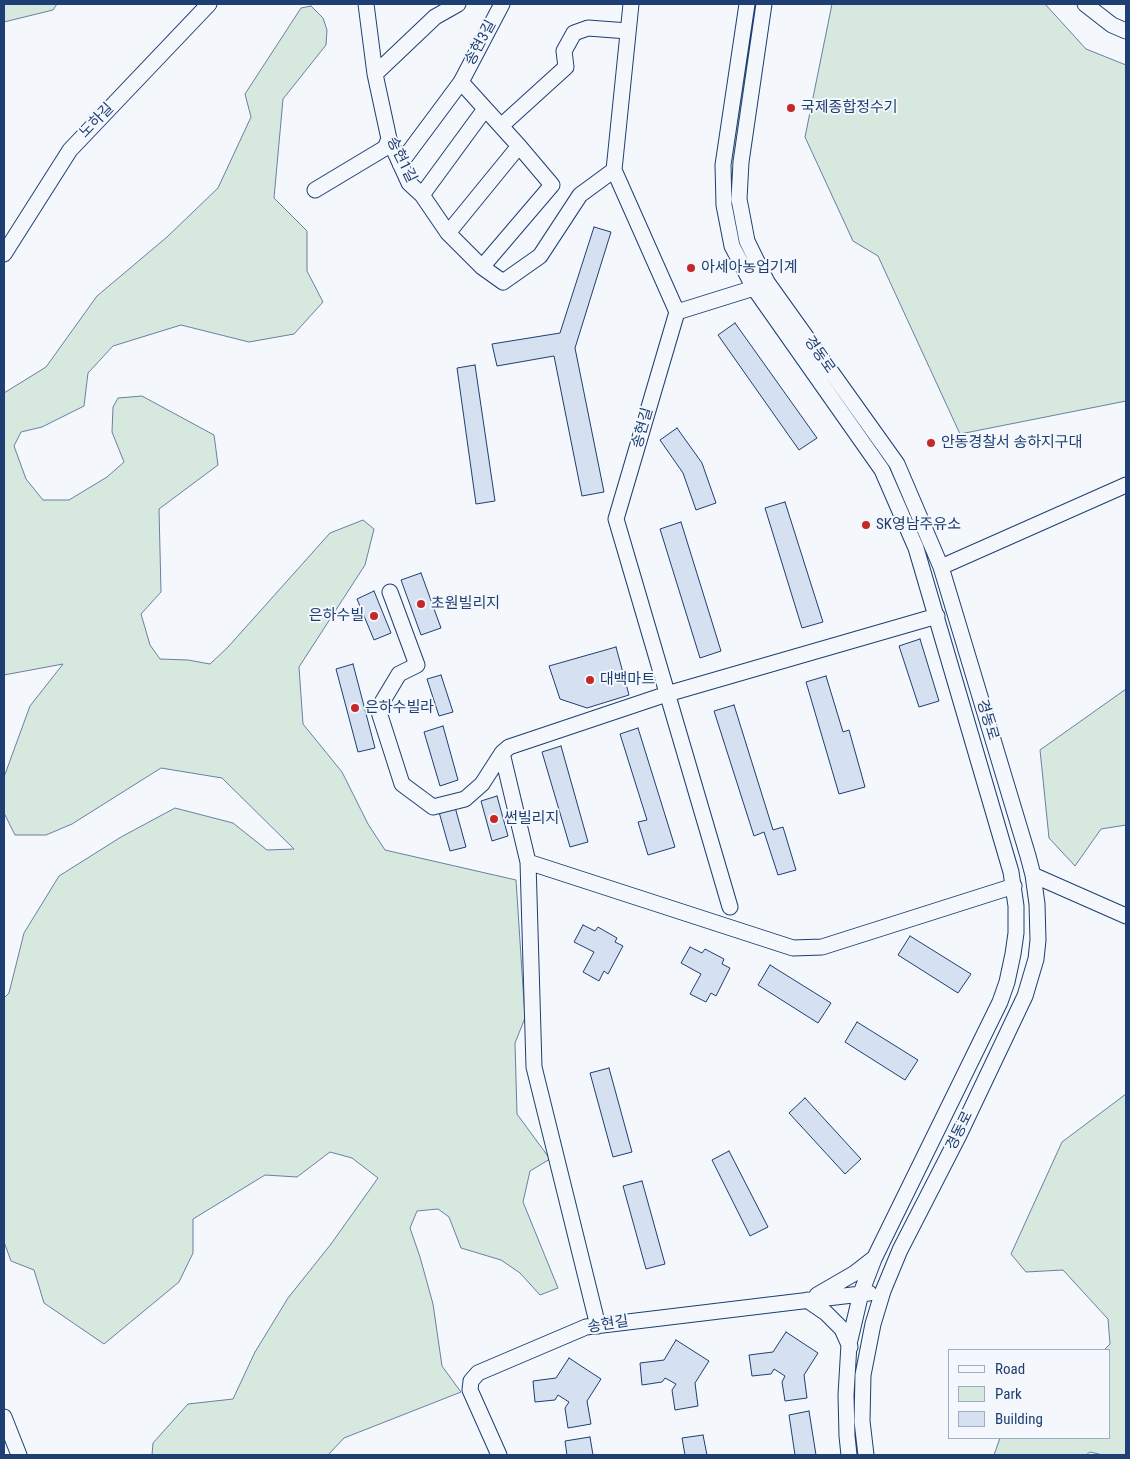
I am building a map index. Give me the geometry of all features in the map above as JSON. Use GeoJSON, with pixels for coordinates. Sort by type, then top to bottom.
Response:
{"type":"FeatureCollection","features":[{"type":"Feature","properties":{"kind":"street","name":"노하길"},"geometry":{"type":"LineString","coordinates":[[4,254],[70,150],[209,4]]}},
{"type":"Feature","properties":{"kind":"street","name":"송현1길"},"geometry":{"type":"LineString","coordinates":[[366,4],[375,74],[389,139],[409,183],[422,195],[448,233],[482,267],[503,282],[540,256],[580,195],[614,170]]}},
{"type":"Feature","properties":{"kind":"street"},"geometry":{"type":"LineString","coordinates":[[375,74],[435,16],[458,4]]}},
{"type":"Feature","properties":{"kind":"street","name":"송현3길"},"geometry":{"type":"LineString","coordinates":[[400,164],[461,82],[502,4]]}},
{"type":"Feature","properties":{"kind":"street"},"geometry":{"type":"LineString","coordinates":[[631,4],[614,170],[677,312],[754,288]]}},
{"type":"Feature","properties":{"kind":"street","name":"경동로"},"geometry":{"type":"LineString","coordinates":[[746,4],[723,165],[724,205],[732,246],[754,288],[882,470],[916,548],[1014,886],[1016,933],[1009,975],[1000,1002],[874,1259],[861,1294],[849,1344],[846,1404],[849,1455]]}},
{"type":"Feature","properties":{"kind":"street","name":"경동로"},"geometry":{"type":"LineString","coordinates":[[764,4],[741,162],[739,199],[747,240],[768,282],[897,464],[941,567],[1033,875],[1038,904],[1036,959],[1026,996],[907,1236],[883,1291],[872,1324],[863,1375],[862,1421],[866,1455]]}},
{"type":"Feature","properties":{"kind":"street"},"geometry":{"type":"LineString","coordinates":[[1085,4],[1112,25],[1126,31]]}},
{"type":"Feature","properties":{"kind":"street"},"geometry":{"type":"LineString","coordinates":[[501,126],[566,66],[564,51],[574,33],[588,28],[628,31]]}},
{"type":"Feature","properties":{"kind":"street"},"geometry":{"type":"LineString","coordinates":[[461,82],[552,184],[482,267]]}},
{"type":"Feature","properties":{"kind":"street"},"geometry":{"type":"LineString","coordinates":[[422,195],[485,109]]}},
{"type":"Feature","properties":{"kind":"street"},"geometry":{"type":"LineString","coordinates":[[315,190],[385,148],[389,139]]}},
{"type":"Feature","properties":{"kind":"street"},"geometry":{"type":"LineString","coordinates":[[448,233],[519,146]]}},
{"type":"Feature","properties":{"kind":"street","name":"송현길"},"geometry":{"type":"LineString","coordinates":[[677,312],[616,519],[730,906]]}},
{"type":"Feature","properties":{"kind":"street"},"geometry":{"type":"LineString","coordinates":[[941,567],[1126,486]]}},
{"type":"Feature","properties":{"kind":"street"},"geometry":{"type":"LineString","coordinates":[[390,592],[417,665],[399,674],[378,709],[402,784],[433,807],[465,799],[482,784],[502,753],[509,747],[667,694],[937,616]]}},
{"type":"Feature","properties":{"kind":"street"},"geometry":{"type":"LineString","coordinates":[[502,753],[528,862],[534,1067],[598,1326]]}},
{"type":"Feature","properties":{"kind":"street"},"geometry":{"type":"LineString","coordinates":[[528,862],[793,948],[822,947],[1014,886]]}},
{"type":"Feature","properties":{"kind":"street"},"geometry":{"type":"LineString","coordinates":[[1033,875],[1126,916]]}},
{"type":"Feature","properties":{"kind":"street"},"geometry":{"type":"LineString","coordinates":[[863,1375],[842,1329],[826,1313],[807,1300],[838,1284],[907,1236]]}},
{"type":"Feature","properties":{"kind":"street","name":"송현길"},"geometry":{"type":"LineString","coordinates":[[499,1455],[472,1397],[471,1381],[478,1373],[586,1327],[883,1291]]}},
{"type":"Feature","properties":{"kind":"street"},"geometry":{"type":"LineString","coordinates":[[4,1417],[19,1455]]}},
{"type":"Feature","properties":{"kind":"green space"},"geometry":{"type":"Polygon","coordinates":[[[4,4],[57,4],[53,10],[4,22],[4,4]]]}},
{"type":"Feature","properties":{"kind":"green space"},"geometry":{"type":"Polygon","coordinates":[[[832,4],[1045,4],[1086,49],[1126,65],[1126,401],[960,434],[878,256],[853,241],[805,137],[832,4]]]}},
{"type":"Feature","properties":{"kind":"green space"},"geometry":{"type":"Polygon","coordinates":[[[311,6],[323,18],[327,30],[326,45],[283,99],[274,198],[307,231],[307,271],[323,302],[294,334],[249,342],[181,325],[113,346],[88,373],[84,406],[42,427],[21,432],[14,446],[26,479],[43,500],[69,500],[107,477],[124,462],[112,432],[113,407],[118,398],[142,396],[214,435],[218,465],[159,509],[161,592],[141,614],[150,645],[160,659],[188,660],[210,664],[228,647],[330,533],[363,520],[374,529],[365,565],[299,667],[303,724],[342,772],[368,824],[385,850],[516,880],[525,1018],[515,1043],[517,1114],[550,1159],[530,1171],[523,1202],[558,1288],[540,1295],[520,1273],[501,1260],[461,1248],[449,1217],[438,1209],[417,1211],[410,1228],[433,1304],[442,1366],[461,1392],[344,1438],[328,1455],[152,1455],[153,1443],[188,1404],[233,1399],[255,1352],[288,1298],[331,1244],[378,1178],[352,1158],[330,1152],[297,1177],[265,1175],[193,1219],[193,1253],[179,1282],[104,1344],[44,1303],[34,1270],[11,1261],[4,1242],[4,998],[9,993],[24,933],[59,876],[121,837],[175,808],[233,823],[267,850],[294,849],[222,778],[161,768],[72,824],[46,835],[15,835],[4,813],[4,777],[30,706],[63,664],[4,675],[4,393],[46,367],[97,296],[167,237],[218,188],[251,117],[245,94],[301,8],[311,6]]]}},
{"type":"Feature","properties":{"kind":"green space"},"geometry":{"type":"Polygon","coordinates":[[[1126,689],[1126,825],[1101,829],[1075,866],[1049,838],[1040,750],[1126,689]]]}},
{"type":"Feature","properties":{"kind":"green space"},"geometry":{"type":"Polygon","coordinates":[[[1126,1094],[1126,1455],[1103,1455],[1090,1452],[1086,1455],[994,1455],[1000,1439],[1110,1439],[1110,1349],[1105,1349],[1110,1344],[1108,1319],[1063,1270],[1026,1272],[1011,1254],[1062,1142],[1126,1094]]]}},
{"type":"Feature","properties":{"kind":"building"},"geometry":{"type":"Polygon","coordinates":[[[594,227],[611,232],[575,348],[604,492],[582,496],[554,356],[497,366],[492,344],[560,333],[594,227]]]}},
{"type":"Feature","properties":{"kind":"building"},"geometry":{"type":"Polygon","coordinates":[[[735,323],[817,438],[799,450],[718,335],[735,323]]]}},
{"type":"Feature","properties":{"kind":"building"},"geometry":{"type":"Polygon","coordinates":[[[475,365],[495,501],[476,504],[457,368],[475,365]]]}},
{"type":"Feature","properties":{"kind":"building"},"geometry":{"type":"Polygon","coordinates":[[[677,428],[702,463],[716,503],[696,510],[683,473],[660,440],[677,428]]]}},
{"type":"Feature","properties":{"kind":"building"},"geometry":{"type":"Polygon","coordinates":[[[785,502],[823,622],[802,628],[765,508],[785,502]]]}},
{"type":"Feature","properties":{"kind":"building"},"geometry":{"type":"Polygon","coordinates":[[[681,522],[721,651],[700,658],[660,529],[681,522]]]}},
{"type":"Feature","properties":{"kind":"building","name":"초원빌리지"},"geometry":{"type":"Polygon","coordinates":[[[421,573],[441,628],[421,635],[401,580],[421,573]]]}},
{"type":"Feature","properties":{"kind":"building","name":"은하수빌"},"geometry":{"type":"Polygon","coordinates":[[[374,591],[391,633],[374,640],[357,599],[374,591]]]}},
{"type":"Feature","properties":{"kind":"building"},"geometry":{"type":"Polygon","coordinates":[[[920,639],[939,701],[919,707],[899,646],[920,639]]]}},
{"type":"Feature","properties":{"kind":"building","name":"대백마트"},"geometry":{"type":"Polygon","coordinates":[[[616,647],[629,695],[587,708],[560,699],[549,666],[616,647]]]}},
{"type":"Feature","properties":{"kind":"building","name":"은하수빌라"},"geometry":{"type":"Polygon","coordinates":[[[353,664],[375,748],[358,752],[336,669],[353,664]]]}},
{"type":"Feature","properties":{"kind":"building"},"geometry":{"type":"Polygon","coordinates":[[[441,675],[453,712],[439,716],[427,679],[441,675]]]}},
{"type":"Feature","properties":{"kind":"building"},"geometry":{"type":"Polygon","coordinates":[[[826,676],[843,732],[849,730],[865,787],[839,794],[806,682],[826,676]]]}},
{"type":"Feature","properties":{"kind":"building"},"geometry":{"type":"Polygon","coordinates":[[[734,705],[773,830],[783,827],[796,870],[778,875],[764,832],[754,836],[714,711],[734,705]]]}},
{"type":"Feature","properties":{"kind":"building"},"geometry":{"type":"Polygon","coordinates":[[[443,726],[458,780],[440,786],[424,732],[443,726]]]}},
{"type":"Feature","properties":{"kind":"building"},"geometry":{"type":"Polygon","coordinates":[[[638,728],[675,847],[648,855],[638,822],[647,820],[620,734],[638,728]]]}},
{"type":"Feature","properties":{"kind":"building"},"geometry":{"type":"Polygon","coordinates":[[[561,746],[588,842],[570,847],[542,752],[561,746]]]}},
{"type":"Feature","properties":{"kind":"building","name":"썬빌리지"},"geometry":{"type":"Polygon","coordinates":[[[497,796],[508,836],[492,841],[481,801],[497,796]]]}},
{"type":"Feature","properties":{"kind":"building"},"geometry":{"type":"Polygon","coordinates":[[[455,807],[466,847],[450,851],[439,812],[455,807]]]}},
{"type":"Feature","properties":{"kind":"building"},"geometry":{"type":"Polygon","coordinates":[[[583,925],[595,931],[598,927],[617,938],[615,942],[623,946],[608,974],[604,971],[599,981],[583,972],[594,952],[574,942],[583,925]]]}},
{"type":"Feature","properties":{"kind":"building"},"geometry":{"type":"Polygon","coordinates":[[[910,936],[971,974],[958,993],[898,955],[910,936]]]}},
{"type":"Feature","properties":{"kind":"building"},"geometry":{"type":"Polygon","coordinates":[[[690,947],[702,953],[705,949],[724,959],[722,964],[730,968],[716,996],[711,993],[706,1002],[690,994],[701,974],[681,963],[690,947]]]}},
{"type":"Feature","properties":{"kind":"building"},"geometry":{"type":"Polygon","coordinates":[[[770,965],[831,1003],[818,1023],[758,985],[770,965]]]}},
{"type":"Feature","properties":{"kind":"building"},"geometry":{"type":"Polygon","coordinates":[[[857,1022],[918,1060],[905,1080],[845,1042],[857,1022]]]}},
{"type":"Feature","properties":{"kind":"building"},"geometry":{"type":"Polygon","coordinates":[[[609,1068],[632,1152],[613,1157],[590,1073],[609,1068]]]}},
{"type":"Feature","properties":{"kind":"building"},"geometry":{"type":"Polygon","coordinates":[[[805,1098],[861,1159],[845,1174],[789,1113],[805,1098]]]}},
{"type":"Feature","properties":{"kind":"building"},"geometry":{"type":"Polygon","coordinates":[[[729,1151],[768,1227],[750,1236],[712,1160],[729,1151]]]}},
{"type":"Feature","properties":{"kind":"building"},"geometry":{"type":"Polygon","coordinates":[[[642,1181],[665,1264],[646,1269],[623,1186],[642,1181]]]}},
{"type":"Feature","properties":{"kind":"building"},"geometry":{"type":"Polygon","coordinates":[[[786,1332],[818,1353],[804,1375],[807,1398],[785,1401],[782,1382],[785,1376],[774,1369],[771,1374],[752,1376],[749,1355],[773,1352],[786,1332]]]}},
{"type":"Feature","properties":{"kind":"building"},"geometry":{"type":"Polygon","coordinates":[[[676,1340],[709,1361],[695,1383],[698,1406],[675,1410],[672,1390],[676,1384],[665,1378],[662,1382],[642,1385],[640,1363],[664,1360],[676,1340]]]}},
{"type":"Feature","properties":{"kind":"building"},"geometry":{"type":"Polygon","coordinates":[[[569,1358],[601,1379],[587,1401],[591,1424],[568,1428],[565,1408],[569,1402],[558,1395],[555,1400],[535,1402],[533,1381],[556,1378],[569,1358]]]}},
{"type":"Feature","properties":{"kind":"building"},"geometry":{"type":"Polygon","coordinates":[[[809,1411],[816,1455],[795,1455],[789,1415],[809,1411]]]}},
{"type":"Feature","properties":{"kind":"building"},"geometry":{"type":"Polygon","coordinates":[[[703,1435],[707,1455],[685,1455],[682,1438],[703,1435]]]}},
{"type":"Feature","properties":{"kind":"building"},"geometry":{"type":"Polygon","coordinates":[[[590,1437],[593,1455],[567,1455],[565,1441],[590,1437]]]}},
{"type":"Feature","properties":{"kind":"place","name":"국제종합정수기"},"geometry":{"type":"Point","coordinates":[791,108]}},
{"type":"Feature","properties":{"kind":"place","name":"아세아농업기계"},"geometry":{"type":"Point","coordinates":[691,268]}},
{"type":"Feature","properties":{"kind":"place","name":"안동경찰서 송하지구대"},"geometry":{"type":"Point","coordinates":[931,443]}},
{"type":"Feature","properties":{"kind":"place","name":"SK영남주유소"},"geometry":{"type":"Point","coordinates":[866,525]}},
{"type":"Feature","properties":{"kind":"place","name":"초원빌리지"},"geometry":{"type":"Point","coordinates":[421,604]}},
{"type":"Feature","properties":{"kind":"place","name":"은하수빌"},"geometry":{"type":"Point","coordinates":[374,616]}},
{"type":"Feature","properties":{"kind":"place","name":"대백마트"},"geometry":{"type":"Point","coordinates":[590,680]}},
{"type":"Feature","properties":{"kind":"place","name":"은하수빌라"},"geometry":{"type":"Point","coordinates":[355,708]}},
{"type":"Feature","properties":{"kind":"place","name":"썬빌리지"},"geometry":{"type":"Point","coordinates":[494,819]}}]}
